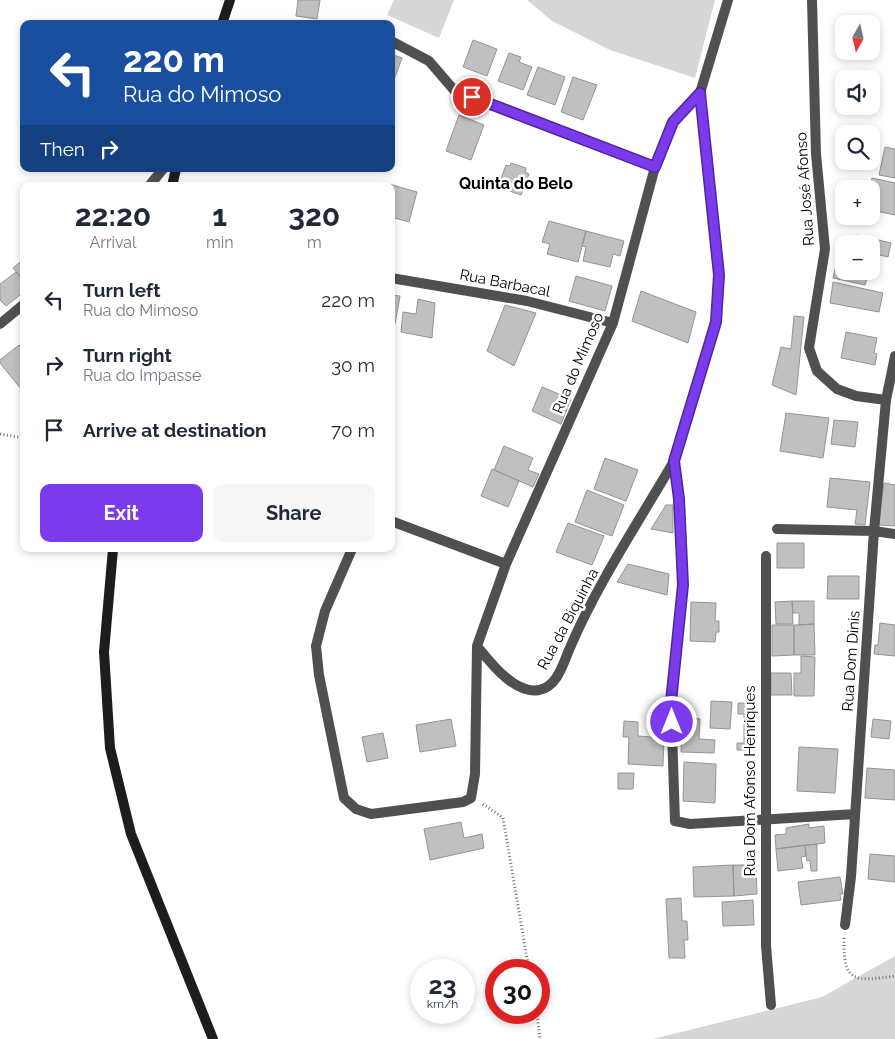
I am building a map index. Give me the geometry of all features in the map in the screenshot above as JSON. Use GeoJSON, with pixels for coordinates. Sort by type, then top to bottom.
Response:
{"type":"FeatureCollection","features":[{"type":"Feature","properties":{"kind":"street"},"geometry":{"type":"LineString","coordinates":[[223,20],[230,0]]}},
{"type":"Feature","properties":{"kind":"street"},"geometry":{"type":"LineString","coordinates":[[728,0],[700,93],[719,275],[716,322],[674,461],[679,499],[683,585],[671,702],[675,821],[690,824],[856,814]]}},
{"type":"Feature","properties":{"kind":"street","name":"Rua José Afonso"},"geometry":{"type":"LineString","coordinates":[[812,0],[816,154],[825,249],[809,348],[817,371],[837,389],[856,396],[886,400]]}},
{"type":"Feature","properties":{"kind":"street"},"geometry":{"type":"LineString","coordinates":[[395,43],[429,61],[454,90],[655,167]]}},
{"type":"Feature","properties":{"kind":"street","name":"Rua do Mimoso"},"geometry":{"type":"LineString","coordinates":[[471,798],[475,774],[477,646],[506,564],[612,324],[655,167],[673,122],[700,93]]}},
{"type":"Feature","properties":{"kind":"street"},"geometry":{"type":"LineString","coordinates":[[152,182],[161,172]]}},
{"type":"Feature","properties":{"kind":"street","name":"Rua Barbacal"},"geometry":{"type":"LineString","coordinates":[[395,279],[527,301],[612,324]]}},
{"type":"Feature","properties":{"kind":"street"},"geometry":{"type":"LineString","coordinates":[[0,324],[20,307]]}},
{"type":"Feature","properties":{"kind":"street"},"geometry":{"type":"LineString","coordinates":[[886,400],[895,356]]}},
{"type":"Feature","properties":{"kind":"street","name":"Rua Dom Dinis"},"geometry":{"type":"LineString","coordinates":[[845,925],[852,877],[874,531],[886,400]]}},
{"type":"Feature","properties":{"kind":"street","name":"Rua da Biquinha"},"geometry":{"type":"LineString","coordinates":[[477,646],[498,671],[523,689],[540,690],[558,677],[583,618],[674,461]]}},
{"type":"Feature","properties":{"kind":"street"},"geometry":{"type":"LineString","coordinates":[[395,522],[506,564]]}},
{"type":"Feature","properties":{"kind":"street"},"geometry":{"type":"LineString","coordinates":[[777,529],[874,531],[895,534]]}},
{"type":"Feature","properties":{"kind":"street"},"geometry":{"type":"LineString","coordinates":[[113,552],[104,652],[110,748],[132,834],[213,1039]]}},
{"type":"Feature","properties":{"kind":"street"},"geometry":{"type":"LineString","coordinates":[[351,552],[324,611],[316,646],[319,675],[344,798],[356,810],[371,814],[463,802],[471,798]]}},
{"type":"Feature","properties":{"kind":"street","name":"Rua Dom Afonso Henriques"},"geometry":{"type":"LineString","coordinates":[[766,556],[766,946],[771,1005]]}},
{"type":"Feature","properties":{"kind":"path"},"geometry":{"type":"LineString","coordinates":[[0,434],[20,437]]}},
{"type":"Feature","properties":{"kind":"path"},"geometry":{"type":"LineString","coordinates":[[471,798],[502,818],[528,959]]}},
{"type":"Feature","properties":{"kind":"path"},"geometry":{"type":"LineString","coordinates":[[845,925],[844,957],[852,975],[861,980],[895,976]]}},
{"type":"Feature","properties":{"kind":"path"},"geometry":{"type":"LineString","coordinates":[[538,1024],[540,1039]]}},
{"type":"Feature","properties":{"kind":"shaded area"},"geometry":{"type":"Polygon","coordinates":[[[394,0],[454,0],[439,38],[387,15],[394,0]]]}},
{"type":"Feature","properties":{"kind":"shaded area"},"geometry":{"type":"Polygon","coordinates":[[[527,0],[715,0],[695,78],[610,50],[552,21],[527,0]]]}},
{"type":"Feature","properties":{"kind":"shaded area"},"geometry":{"type":"Polygon","coordinates":[[[895,956],[895,1039],[653,1039],[822,997],[895,956]]]}},
{"type":"Feature","properties":{"kind":"building"},"geometry":{"type":"Polygon","coordinates":[[[298,0],[320,0],[317,19],[296,16],[298,0]]]}},
{"type":"Feature","properties":{"kind":"building"},"geometry":{"type":"Polygon","coordinates":[[[473,40],[497,49],[487,76],[463,67],[473,40]]]}},
{"type":"Feature","properties":{"kind":"building"},"geometry":{"type":"Polygon","coordinates":[[[509,53],[521,57],[519,62],[532,67],[523,90],[498,81],[509,53]]]}},
{"type":"Feature","properties":{"kind":"building"},"geometry":{"type":"Polygon","coordinates":[[[395,55],[402,58],[395,77],[395,55]]]}},
{"type":"Feature","properties":{"kind":"building"},"geometry":{"type":"Polygon","coordinates":[[[538,67],[565,77],[555,105],[527,95],[538,67]]]}},
{"type":"Feature","properties":{"kind":"building"},"geometry":{"type":"Polygon","coordinates":[[[573,77],[597,85],[583,120],[561,112],[573,77]]]}},
{"type":"Feature","properties":{"kind":"building"},"geometry":{"type":"Polygon","coordinates":[[[459,115],[484,125],[471,160],[446,151],[459,115]]]}},
{"type":"Feature","properties":{"kind":"building"},"geometry":{"type":"Polygon","coordinates":[[[885,147],[895,149],[895,178],[879,175],[885,147]]]}},
{"type":"Feature","properties":{"kind":"building"},"geometry":{"type":"Polygon","coordinates":[[[511,163],[526,168],[525,172],[529,174],[521,195],[498,187],[506,165],[510,166],[511,163]]]}},
{"type":"Feature","properties":{"kind":"building"},"geometry":{"type":"Polygon","coordinates":[[[872,178],[895,183],[895,215],[880,212],[880,180],[872,180],[872,178]]]}},
{"type":"Feature","properties":{"kind":"building"},"geometry":{"type":"Polygon","coordinates":[[[395,186],[417,192],[409,222],[395,218],[395,186]]]}},
{"type":"Feature","properties":{"kind":"building"},"geometry":{"type":"Polygon","coordinates":[[[549,221],[586,231],[578,262],[547,254],[550,244],[542,242],[549,221]]]}},
{"type":"Feature","properties":{"kind":"building"},"geometry":{"type":"Polygon","coordinates":[[[586,231],[624,241],[620,256],[613,254],[610,267],[583,261],[586,247],[582,246],[586,231]]]}},
{"type":"Feature","properties":{"kind":"building"},"geometry":{"type":"Polygon","coordinates":[[[880,240],[891,243],[888,257],[880,255],[880,240]]]}},
{"type":"Feature","properties":{"kind":"building"},"geometry":{"type":"Polygon","coordinates":[[[20,262],[20,276],[13,268],[20,262]]]}},
{"type":"Feature","properties":{"kind":"building"},"geometry":{"type":"Polygon","coordinates":[[[16,272],[20,276],[20,295],[6,306],[0,300],[0,284],[16,272]]]}},
{"type":"Feature","properties":{"kind":"building"},"geometry":{"type":"Polygon","coordinates":[[[576,276],[612,286],[605,311],[569,301],[576,276]]]}},
{"type":"Feature","properties":{"kind":"building"},"geometry":{"type":"Polygon","coordinates":[[[842,280],[866,280],[865,285],[842,280]]]}},
{"type":"Feature","properties":{"kind":"building"},"geometry":{"type":"Polygon","coordinates":[[[833,282],[883,293],[879,312],[830,303],[833,282]]]}},
{"type":"Feature","properties":{"kind":"building"},"geometry":{"type":"Polygon","coordinates":[[[641,291],[696,312],[688,343],[632,321],[641,291]]]}},
{"type":"Feature","properties":{"kind":"building"},"geometry":{"type":"Polygon","coordinates":[[[395,295],[400,296],[395,324],[395,295]]]}},
{"type":"Feature","properties":{"kind":"building"},"geometry":{"type":"Polygon","coordinates":[[[418,299],[435,303],[432,338],[401,332],[403,312],[416,314],[418,299]]]}},
{"type":"Feature","properties":{"kind":"building"},"geometry":{"type":"Polygon","coordinates":[[[505,305],[536,313],[514,366],[487,351],[505,305]]]}},
{"type":"Feature","properties":{"kind":"building"},"geometry":{"type":"Polygon","coordinates":[[[794,316],[804,317],[796,395],[772,385],[781,347],[791,349],[794,316]]]}},
{"type":"Feature","properties":{"kind":"building"},"geometry":{"type":"Polygon","coordinates":[[[846,332],[877,338],[874,353],[877,354],[875,365],[841,358],[846,332]]]}},
{"type":"Feature","properties":{"kind":"building"},"geometry":{"type":"Polygon","coordinates":[[[19,345],[20,388],[0,363],[0,360],[19,345]]]}},
{"type":"Feature","properties":{"kind":"building"},"geometry":{"type":"Polygon","coordinates":[[[542,387],[571,399],[561,424],[532,411],[542,387]]]}},
{"type":"Feature","properties":{"kind":"building"},"geometry":{"type":"Polygon","coordinates":[[[786,413],[829,418],[823,458],[780,451],[786,413]]]}},
{"type":"Feature","properties":{"kind":"building"},"geometry":{"type":"Polygon","coordinates":[[[834,420],[858,422],[855,447],[831,444],[834,420]]]}},
{"type":"Feature","properties":{"kind":"building"},"geometry":{"type":"Polygon","coordinates":[[[504,446],[533,458],[528,470],[539,474],[533,487],[494,470],[504,446]]]}},
{"type":"Feature","properties":{"kind":"building"},"geometry":{"type":"Polygon","coordinates":[[[605,458],[638,470],[626,501],[594,489],[605,458]]]}},
{"type":"Feature","properties":{"kind":"building"},"geometry":{"type":"Polygon","coordinates":[[[492,469],[519,481],[508,507],[481,496],[492,469]]]}},
{"type":"Feature","properties":{"kind":"building"},"geometry":{"type":"Polygon","coordinates":[[[830,478],[870,482],[865,525],[855,524],[857,510],[827,507],[830,478]]]}},
{"type":"Feature","properties":{"kind":"building"},"geometry":{"type":"Polygon","coordinates":[[[884,483],[895,485],[895,526],[878,525],[884,483]]]}},
{"type":"Feature","properties":{"kind":"building"},"geometry":{"type":"Polygon","coordinates":[[[587,490],[624,505],[612,536],[575,522],[587,490]]]}},
{"type":"Feature","properties":{"kind":"building"},"geometry":{"type":"Polygon","coordinates":[[[666,505],[673,505],[673,533],[651,529],[666,505]]]}},
{"type":"Feature","properties":{"kind":"building"},"geometry":{"type":"Polygon","coordinates":[[[568,523],[604,536],[592,565],[556,552],[568,523]]]}},
{"type":"Feature","properties":{"kind":"building"},"geometry":{"type":"Polygon","coordinates":[[[777,543],[804,543],[804,568],[777,568],[777,543]]]}},
{"type":"Feature","properties":{"kind":"building"},"geometry":{"type":"Polygon","coordinates":[[[628,564],[669,574],[667,595],[617,582],[628,564]]]}},
{"type":"Feature","properties":{"kind":"building"},"geometry":{"type":"Polygon","coordinates":[[[828,576],[859,576],[859,599],[827,599],[828,576]]]}},
{"type":"Feature","properties":{"kind":"building"},"geometry":{"type":"Polygon","coordinates":[[[792,601],[793,624],[776,624],[775,602],[792,601]]]}},
{"type":"Feature","properties":{"kind":"building"},"geometry":{"type":"Polygon","coordinates":[[[792,601],[814,601],[814,624],[799,625],[799,613],[793,613],[792,601]]]}},
{"type":"Feature","properties":{"kind":"building"},"geometry":{"type":"Polygon","coordinates":[[[691,602],[716,603],[715,621],[719,621],[719,632],[716,632],[715,642],[690,641],[691,602]]]}},
{"type":"Feature","properties":{"kind":"building"},"geometry":{"type":"Polygon","coordinates":[[[880,623],[895,625],[895,656],[874,654],[875,645],[878,645],[880,623]]]}},
{"type":"Feature","properties":{"kind":"building"},"geometry":{"type":"Polygon","coordinates":[[[814,624],[815,655],[794,655],[794,625],[814,624]]]}},
{"type":"Feature","properties":{"kind":"building"},"geometry":{"type":"Polygon","coordinates":[[[772,625],[794,625],[794,655],[772,656],[772,625]]]}},
{"type":"Feature","properties":{"kind":"building"},"geometry":{"type":"Polygon","coordinates":[[[801,656],[815,657],[814,696],[794,696],[794,673],[801,673],[801,656]]]}},
{"type":"Feature","properties":{"kind":"building"},"geometry":{"type":"Polygon","coordinates":[[[771,673],[791,673],[792,695],[771,695],[771,673]]]}},
{"type":"Feature","properties":{"kind":"building"},"geometry":{"type":"Polygon","coordinates":[[[711,701],[732,702],[730,729],[710,728],[711,701]]]}},
{"type":"Feature","properties":{"kind":"building"},"geometry":{"type":"Polygon","coordinates":[[[738,703],[755,703],[756,750],[737,750],[737,743],[744,743],[744,714],[738,714],[738,703]]]}},
{"type":"Feature","properties":{"kind":"building"},"geometry":{"type":"Polygon","coordinates":[[[693,718],[700,719],[699,739],[715,740],[714,753],[681,752],[682,720],[692,721],[693,718]]]}},
{"type":"Feature","properties":{"kind":"building"},"geometry":{"type":"Polygon","coordinates":[[[451,719],[456,746],[420,752],[416,725],[451,719]]]}},
{"type":"Feature","properties":{"kind":"building"},"geometry":{"type":"Polygon","coordinates":[[[873,719],[891,721],[889,739],[871,737],[873,719]]]}},
{"type":"Feature","properties":{"kind":"building"},"geometry":{"type":"Polygon","coordinates":[[[624,721],[638,722],[638,736],[664,738],[663,766],[628,764],[629,737],[623,737],[624,721]]]}},
{"type":"Feature","properties":{"kind":"building"},"geometry":{"type":"Polygon","coordinates":[[[383,733],[388,758],[367,762],[362,737],[383,733]]]}},
{"type":"Feature","properties":{"kind":"building"},"geometry":{"type":"Polygon","coordinates":[[[799,747],[838,749],[835,793],[797,791],[799,747]]]}},
{"type":"Feature","properties":{"kind":"building"},"geometry":{"type":"Polygon","coordinates":[[[684,762],[716,764],[715,803],[683,801],[684,762]]]}},
{"type":"Feature","properties":{"kind":"building"},"geometry":{"type":"Polygon","coordinates":[[[867,768],[895,770],[895,800],[865,798],[867,768]]]}},
{"type":"Feature","properties":{"kind":"building"},"geometry":{"type":"Polygon","coordinates":[[[618,773],[634,773],[633,789],[618,789],[618,773]]]}},
{"type":"Feature","properties":{"kind":"building"},"geometry":{"type":"Polygon","coordinates":[[[461,822],[464,838],[482,834],[484,848],[430,860],[424,829],[461,822]]]}},
{"type":"Feature","properties":{"kind":"building"},"geometry":{"type":"Polygon","coordinates":[[[809,824],[809,828],[824,826],[825,843],[776,849],[775,835],[786,834],[786,828],[809,824]]]}},
{"type":"Feature","properties":{"kind":"building"},"geometry":{"type":"Polygon","coordinates":[[[817,844],[817,871],[811,871],[810,860],[807,861],[805,845],[817,844]]]}},
{"type":"Feature","properties":{"kind":"building"},"geometry":{"type":"Polygon","coordinates":[[[805,845],[806,856],[801,857],[803,868],[778,871],[776,849],[805,845]]]}},
{"type":"Feature","properties":{"kind":"building"},"geometry":{"type":"Polygon","coordinates":[[[870,854],[895,856],[895,882],[868,879],[870,854]]]}},
{"type":"Feature","properties":{"kind":"building"},"geometry":{"type":"Polygon","coordinates":[[[733,865],[734,896],[694,897],[693,867],[733,865]]]}},
{"type":"Feature","properties":{"kind":"building"},"geometry":{"type":"Polygon","coordinates":[[[733,865],[756,865],[757,894],[734,896],[733,865]]]}},
{"type":"Feature","properties":{"kind":"building"},"geometry":{"type":"Polygon","coordinates":[[[840,877],[843,894],[840,894],[841,900],[801,905],[798,882],[840,877]]]}},
{"type":"Feature","properties":{"kind":"building"},"geometry":{"type":"Polygon","coordinates":[[[681,898],[682,921],[687,921],[688,940],[684,940],[685,958],[669,958],[666,899],[681,898]]]}},
{"type":"Feature","properties":{"kind":"building"},"geometry":{"type":"Polygon","coordinates":[[[753,900],[754,925],[723,926],[722,902],[753,900]]]}},
{"type":"Feature","properties":{"kind":"district","name":"Quinta do Belo"},"geometry":{"type":"Point","coordinates":[516,183]}},
{"type":"Feature","properties":{"kind":"route"},"geometry":{"type":"LineString","coordinates":[[472,97],[655,167],[673,122],[700,93],[712,193],[719,275],[716,322],[674,461],[679,499],[683,585],[671,702],[672,722]]}}]}
